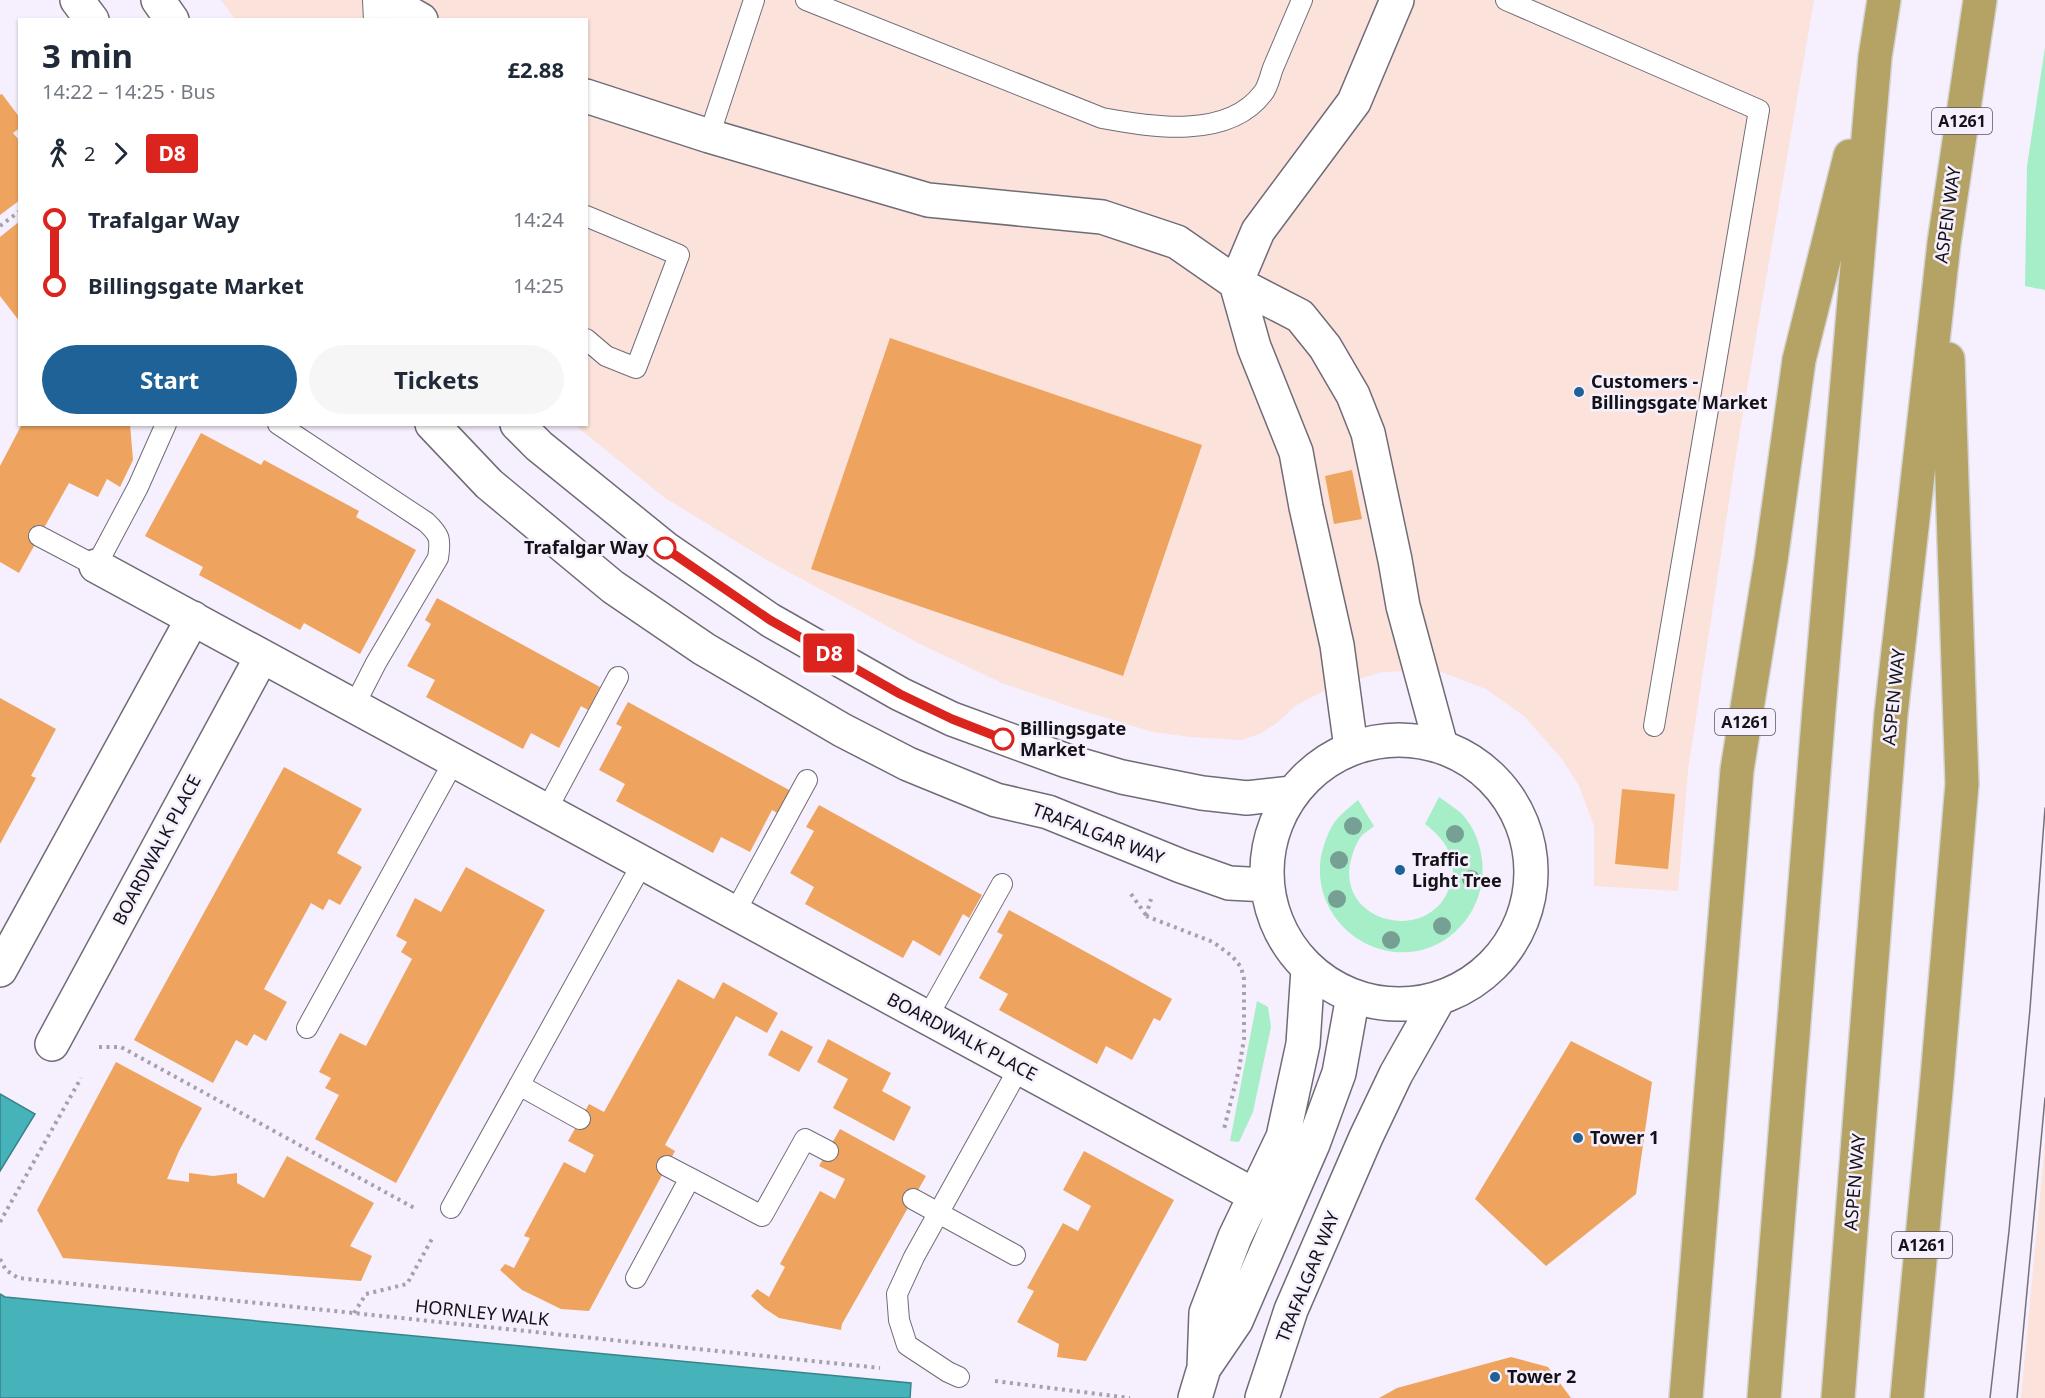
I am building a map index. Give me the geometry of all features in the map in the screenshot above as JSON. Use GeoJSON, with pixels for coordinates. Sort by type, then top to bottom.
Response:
{"type":"FeatureCollection","features":[{"type":"Feature","properties":{"kind":"highway","name":"A1261"},"geometry":{"type":"LineString","coordinates":[[1764,1398],[1818,720],[1875,57],[1884,0]]}},
{"type":"Feature","properties":{"kind":"highway","name":"ASPEN WAY"},"geometry":{"type":"LineString","coordinates":[[1838,1398],[1891,714],[1944,243],[1980,0]]}},
{"type":"Feature","properties":{"kind":"highway","name":"A1261"},"geometry":{"type":"LineString","coordinates":[[1686,1398],[1737,770],[1771,560],[1799,360],[1875,57]]}},
{"type":"Feature","properties":{"kind":"highway","name":"A1261"},"geometry":{"type":"LineString","coordinates":[[1907,1398],[1962,784],[1944,243]]}},
{"type":"Feature","properties":{"kind":"street"},"geometry":{"type":"LineString","coordinates":[[77,0],[90,18]]}},
{"type":"Feature","properties":{"kind":"street"},"geometry":{"type":"LineString","coordinates":[[158,0],[171,18]]}},
{"type":"Feature","properties":{"kind":"street"},"geometry":{"type":"LineString","coordinates":[[386,0],[418,18]]}},
{"type":"Feature","properties":{"kind":"street"},"geometry":{"type":"LineString","coordinates":[[1351,748],[1337,645],[1296,452],[1254,347],[1236,283],[1258,231],[1354,102],[1397,0]]}},
{"type":"Feature","properties":{"kind":"street"},"geometry":{"type":"LineString","coordinates":[[588,97],[709,136],[928,200],[1102,218],[1120,222],[1177,242],[1236,283],[1300,316],[1325,347],[1353,395],[1368,433],[1395,560],[1402,606],[1441,746]]}},
{"type":"Feature","properties":{"kind":"street","name":"TRAFALGAR WAY"},"geometry":{"type":"LineString","coordinates":[[434,426],[489,484],[613,587],[704,649],[842,730],[908,764],[996,800],[1048,812],[1229,883],[1267,885]]}},
{"type":"Feature","properties":{"kind":"street"},"geometry":{"type":"LineString","coordinates":[[519,426],[539,446],[665,548],[770,620],[900,694],[952,719],[1067,762],[1122,777],[1192,791],[1247,798],[1293,793]]}},
{"type":"Feature","properties":{"kind":"street","name":"BOARDWALK PLACE"},"geometry":{"type":"LineString","coordinates":[[96,566],[1269,1203]]}},
{"type":"Feature","properties":{"kind":"street"},"geometry":{"type":"LineString","coordinates":[[0,970],[193,618]]}},
{"type":"Feature","properties":{"kind":"street","name":"BOARDWALK PLACE"},"geometry":{"type":"LineString","coordinates":[[57,1036],[262,656]]}},
{"type":"Feature","properties":{"kind":"street"},"geometry":{"type":"LineString","coordinates":[[1396,739],[1441,746],[1471,760],[1496,781],[1515,807],[1527,838],[1532,870],[1527,904],[1515,935],[1496,963],[1469,984],[1439,998],[1410,1004],[1381,1003],[1353,996],[1329,985],[1308,969],[1293,952],[1280,931],[1271,909],[1267,885],[1271,837],[1293,793],[1318,767],[1351,748],[1396,739]]}},
{"type":"Feature","properties":{"kind":"street"},"geometry":{"type":"LineString","coordinates":[[1269,1203],[1303,1044],[1308,969]]}},
{"type":"Feature","properties":{"kind":"street"},"geometry":{"type":"LineString","coordinates":[[1200,1383],[1206,1313],[1235,1237],[1269,1203],[1313,1144],[1339,1073],[1353,996]]}},
{"type":"Feature","properties":{"kind":"street","name":"TRAFALGAR WAY"},"geometry":{"type":"LineString","coordinates":[[1262,1398],[1291,1310],[1366,1137],[1396,1074],[1439,998]]}},
{"type":"Feature","properties":{"kind":"lane"},"geometry":{"type":"LineString","coordinates":[[374,0],[374,18]]}},
{"type":"Feature","properties":{"kind":"lane"},"geometry":{"type":"LineString","coordinates":[[709,136],[754,0]]}},
{"type":"Feature","properties":{"kind":"lane"},"geometry":{"type":"LineString","coordinates":[[806,0],[1102,118],[1151,127],[1191,127],[1224,120],[1246,110],[1263,93],[1302,0]]}},
{"type":"Feature","properties":{"kind":"lane"},"geometry":{"type":"LineString","coordinates":[[1506,0],[1759,110],[1654,726]]}},
{"type":"Feature","properties":{"kind":"lane"},"geometry":{"type":"LineString","coordinates":[[588,217],[679,255],[636,368],[606,356],[588,341]]}},
{"type":"Feature","properties":{"kind":"lane"},"geometry":{"type":"LineString","coordinates":[[39,536],[96,566],[138,487],[165,426]]}},
{"type":"Feature","properties":{"kind":"lane"},"geometry":{"type":"LineString","coordinates":[[281,426],[426,522],[436,532],[441,543],[438,558],[376,663],[354,706]]}},
{"type":"Feature","properties":{"kind":"lane"},"geometry":{"type":"LineString","coordinates":[[546,811],[618,677]]}},
{"type":"Feature","properties":{"kind":"lane"},"geometry":{"type":"LineString","coordinates":[[307,1028],[454,761]]}},
{"type":"Feature","properties":{"kind":"lane"},"geometry":{"type":"LineString","coordinates":[[734,914],[807,780]]}},
{"type":"Feature","properties":{"kind":"lane"},"geometry":{"type":"LineString","coordinates":[[446,1216],[642,864]]}},
{"type":"Feature","properties":{"kind":"lane"},"geometry":{"type":"LineString","coordinates":[[927,1018],[1002,884]]}},
{"type":"Feature","properties":{"kind":"lane"},"geometry":{"type":"LineString","coordinates":[[965,1377],[948,1372],[907,1345],[899,1320],[897,1294],[914,1257],[1019,1068]]}},
{"type":"Feature","properties":{"kind":"lane"},"geometry":{"type":"LineString","coordinates":[[519,1085],[580,1119]]}},
{"type":"Feature","properties":{"kind":"lane"},"geometry":{"type":"LineString","coordinates":[[667,1166],[762,1216],[805,1139],[828,1151]]}},
{"type":"Feature","properties":{"kind":"lane"},"geometry":{"type":"LineString","coordinates":[[636,1278],[690,1178]]}},
{"type":"Feature","properties":{"kind":"lane"},"geometry":{"type":"LineString","coordinates":[[913,1199],[1015,1255]]}},
{"type":"Feature","properties":{"kind":"path"},"geometry":{"type":"LineString","coordinates":[[0,226],[18,212]]}},
{"type":"Feature","properties":{"kind":"path"},"geometry":{"type":"LineString","coordinates":[[1150,902],[1146,915],[1213,942],[1232,956],[1241,967],[1245,979],[1244,1038],[1223,1134]]}},
{"type":"Feature","properties":{"kind":"path"},"geometry":{"type":"LineString","coordinates":[[57,1036],[98,1047],[121,1047],[446,1216],[407,1284],[366,1294],[354,1313]]}},
{"type":"Feature","properties":{"kind":"path"},"geometry":{"type":"LineString","coordinates":[[0,1222],[87,1068]]}},
{"type":"Feature","properties":{"kind":"path","name":"HORNLEY WALK"},"geometry":{"type":"LineString","coordinates":[[0,1260],[6,1270],[18,1278],[888,1369]]}},
{"type":"Feature","properties":{"kind":"path"},"geometry":{"type":"LineString","coordinates":[[965,1377],[1131,1398]]}},
{"type":"Feature","properties":{"kind":"shaded area","name":"Billingsgate Market"},"geometry":{"type":"Polygon","coordinates":[[[221,0],[1814,0],[1739,436],[1688,770],[1678,891],[1594,886],[1594,826],[1579,786],[1562,759],[1524,716],[1486,689],[1436,670],[1383,672],[1333,686],[1295,706],[1278,722],[1260,734],[1241,740],[1153,732],[1002,683],[920,644],[767,560],[665,498],[576,426],[588,426],[588,18],[234,18],[221,0]]]}},
{"type":"Feature","properties":{"kind":"shaded area"},"geometry":{"type":"Polygon","coordinates":[[[2045,1143],[2045,1398],[2021,1398],[2045,1143]]]}},
{"type":"Feature","properties":{"kind":"green space"},"geometry":{"type":"Polygon","coordinates":[[[2045,47],[2045,290],[2025,286],[2027,166],[2045,47]]]}},
{"type":"Feature","properties":{"kind":"green space"},"geometry":{"type":"Polygon","coordinates":[[[1439,797],[1467,820],[1479,845],[1483,872],[1479,895],[1473,909],[1455,932],[1432,946],[1408,952],[1384,950],[1362,941],[1343,926],[1329,907],[1321,883],[1321,856],[1332,827],[1339,816],[1358,800],[1374,826],[1361,836],[1355,847],[1350,864],[1351,885],[1359,902],[1374,914],[1392,920],[1411,920],[1429,913],[1443,900],[1452,878],[1452,861],[1447,847],[1425,824],[1439,797]]]}},
{"type":"Feature","properties":{"kind":"green space"},"geometry":{"type":"Polygon","coordinates":[[[1257,1001],[1268,1007],[1271,1027],[1253,1112],[1239,1142],[1230,1141],[1257,1001]]]}},
{"type":"Feature","properties":{"kind":"water"},"geometry":{"type":"Polygon","coordinates":[[[0,1094],[35,1114],[0,1171],[0,1094]]]}},
{"type":"Feature","properties":{"kind":"water"},"geometry":{"type":"Polygon","coordinates":[[[0,1294],[5,1297],[911,1383],[910,1398],[0,1398],[0,1294]]]}},
{"type":"Feature","properties":{"kind":"building"},"geometry":{"type":"Polygon","coordinates":[[[2,94],[18,115],[18,129],[13,133],[18,139],[18,202],[0,215],[0,95],[2,94]]]}},
{"type":"Feature","properties":{"kind":"building"},"geometry":{"type":"Polygon","coordinates":[[[18,223],[18,319],[0,296],[0,237],[18,223]]]}},
{"type":"Feature","properties":{"kind":"building"},"geometry":{"type":"Polygon","coordinates":[[[890,338],[1202,445],[1123,676],[811,569],[890,338]]]}},
{"type":"Feature","properties":{"kind":"building"},"geometry":{"type":"Polygon","coordinates":[[[21,426],[130,426],[133,460],[120,487],[107,479],[98,497],[69,483],[19,573],[0,562],[0,466],[21,426]]]}},
{"type":"Feature","properties":{"kind":"building"},"geometry":{"type":"Polygon","coordinates":[[[201,433],[261,465],[264,460],[359,511],[356,517],[416,550],[360,654],[304,623],[300,630],[199,575],[203,567],[145,536],[201,433]]]}},
{"type":"Feature","properties":{"kind":"building"},"geometry":{"type":"Polygon","coordinates":[[[1352,470],[1362,519],[1334,524],[1325,476],[1352,470]]]}},
{"type":"Feature","properties":{"kind":"building"},"geometry":{"type":"Polygon","coordinates":[[[437,598],[600,687],[588,710],[581,706],[559,748],[531,733],[523,749],[426,697],[435,680],[407,666],[431,624],[425,620],[437,598]]]}},
{"type":"Feature","properties":{"kind":"building"},"geometry":{"type":"Polygon","coordinates":[[[0,698],[56,729],[31,776],[36,778],[0,844],[0,698]]]}},
{"type":"Feature","properties":{"kind":"building"},"geometry":{"type":"Polygon","coordinates":[[[628,702],[791,791],[779,814],[772,810],[750,852],[721,837],[713,853],[616,801],[625,784],[599,770],[622,727],[616,724],[628,702]]]}},
{"type":"Feature","properties":{"kind":"building"},"geometry":{"type":"Polygon","coordinates":[[[284,767],[362,809],[337,853],[362,867],[340,905],[329,899],[323,910],[311,903],[264,989],[287,1002],[266,1041],[254,1034],[247,1046],[236,1040],[213,1083],[134,1040],[284,767]]]}},
{"type":"Feature","properties":{"kind":"building"},"geometry":{"type":"Polygon","coordinates":[[[1622,789],[1675,794],[1668,869],[1615,864],[1622,789]]]}},
{"type":"Feature","properties":{"kind":"building"},"geometry":{"type":"Polygon","coordinates":[[[819,805],[982,895],[969,918],[963,914],[940,956],[913,940],[903,958],[805,904],[814,887],[790,873],[814,831],[806,827],[819,805]]]}},
{"type":"Feature","properties":{"kind":"building"},"geometry":{"type":"Polygon","coordinates":[[[466,867],[545,910],[396,1183],[315,1139],[339,1095],[325,1088],[331,1078],[319,1072],[340,1033],[366,1046],[412,959],[401,952],[407,942],[396,936],[415,898],[441,912],[466,867]]]}},
{"type":"Feature","properties":{"kind":"building"},"geometry":{"type":"Polygon","coordinates":[[[1009,910],[1172,999],[1160,1021],[1154,1018],[1132,1060],[1106,1046],[1097,1064],[999,1010],[1008,994],[979,978],[1003,935],[997,932],[1009,910]]]}},
{"type":"Feature","properties":{"kind":"building"},"geometry":{"type":"Polygon","coordinates":[[[678,979],[714,999],[723,982],[778,1013],[767,1033],[736,1016],[665,1145],[675,1151],[589,1311],[561,1309],[522,1290],[500,1270],[505,1264],[514,1268],[530,1238],[524,1236],[564,1162],[585,1173],[594,1155],[568,1141],[589,1104],[604,1112],[678,979]]]}},
{"type":"Feature","properties":{"kind":"building"},"geometry":{"type":"Polygon","coordinates":[[[781,1030],[813,1047],[799,1072],[768,1055],[781,1030]]]}},
{"type":"Feature","properties":{"kind":"building"},"geometry":{"type":"Polygon","coordinates":[[[828,1039],[891,1073],[882,1091],[911,1107],[894,1141],[833,1108],[848,1079],[817,1062],[828,1039]]]}},
{"type":"Feature","properties":{"kind":"building","name":"Tower 1"},"geometry":{"type":"Polygon","coordinates":[[[1571,1041],[1652,1082],[1636,1194],[1546,1266],[1475,1199],[1571,1041]]]}},
{"type":"Feature","properties":{"kind":"building"},"geometry":{"type":"Polygon","coordinates":[[[116,1062],[202,1108],[167,1179],[189,1182],[189,1173],[213,1176],[237,1173],[237,1183],[264,1198],[287,1156],[374,1203],[350,1246],[372,1256],[361,1281],[63,1258],[37,1210],[116,1062]]]}},
{"type":"Feature","properties":{"kind":"building"},"geometry":{"type":"Polygon","coordinates":[[[840,1129],[926,1176],[842,1324],[841,1330],[779,1318],[751,1296],[757,1289],[769,1297],[785,1267],[780,1264],[820,1191],[835,1199],[845,1179],[819,1166],[840,1129]]]}},
{"type":"Feature","properties":{"kind":"building"},"geometry":{"type":"Polygon","coordinates":[[[1084,1151],[1174,1200],[1086,1361],[1057,1357],[1059,1344],[1017,1322],[1034,1291],[1027,1288],[1063,1223],[1078,1231],[1091,1206],[1063,1190],[1084,1151]]]}},
{"type":"Feature","properties":{"kind":"building","name":"Tower 2"},"geometry":{"type":"Polygon","coordinates":[[[1511,1357],[1548,1367],[1571,1398],[1379,1398],[1397,1388],[1511,1357]]]}},
{"type":"Feature","properties":{"kind":"tram line"},"geometry":{"type":"LineString","coordinates":[[1990,1398],[2009,1231],[2030,1009],[2045,808]]}},
{"type":"Feature","properties":{"kind":"tram line"},"geometry":{"type":"LineString","coordinates":[[2017,1398],[2045,1098]]}},
{"type":"Feature","properties":{"kind":"bus line","name":"D8"},"geometry":{"type":"LineString","coordinates":[[665,548],[770,620],[900,694],[952,719],[1003,739]]}},
{"type":"Feature","properties":{"kind":"place","name":"Customers - Billingsgate Market"},"geometry":{"type":"Point","coordinates":[1579,392]}},
{"type":"Feature","properties":{"kind":"place","name":"Trafalgar Way"},"geometry":{"type":"Point","coordinates":[665,548]}},
{"type":"Feature","properties":{"kind":"place","name":"Billingsgate Market"},"geometry":{"type":"Point","coordinates":[1003,739]}},
{"type":"Feature","properties":{"kind":"place","name":"Traffic Light Tree"},"geometry":{"type":"Point","coordinates":[1400,870]}},
{"type":"Feature","properties":{"kind":"place","name":"Tower 1"},"geometry":{"type":"Point","coordinates":[1578,1138]}},
{"type":"Feature","properties":{"kind":"place","name":"Tower 2"},"geometry":{"type":"Point","coordinates":[1495,1377]}}]}
